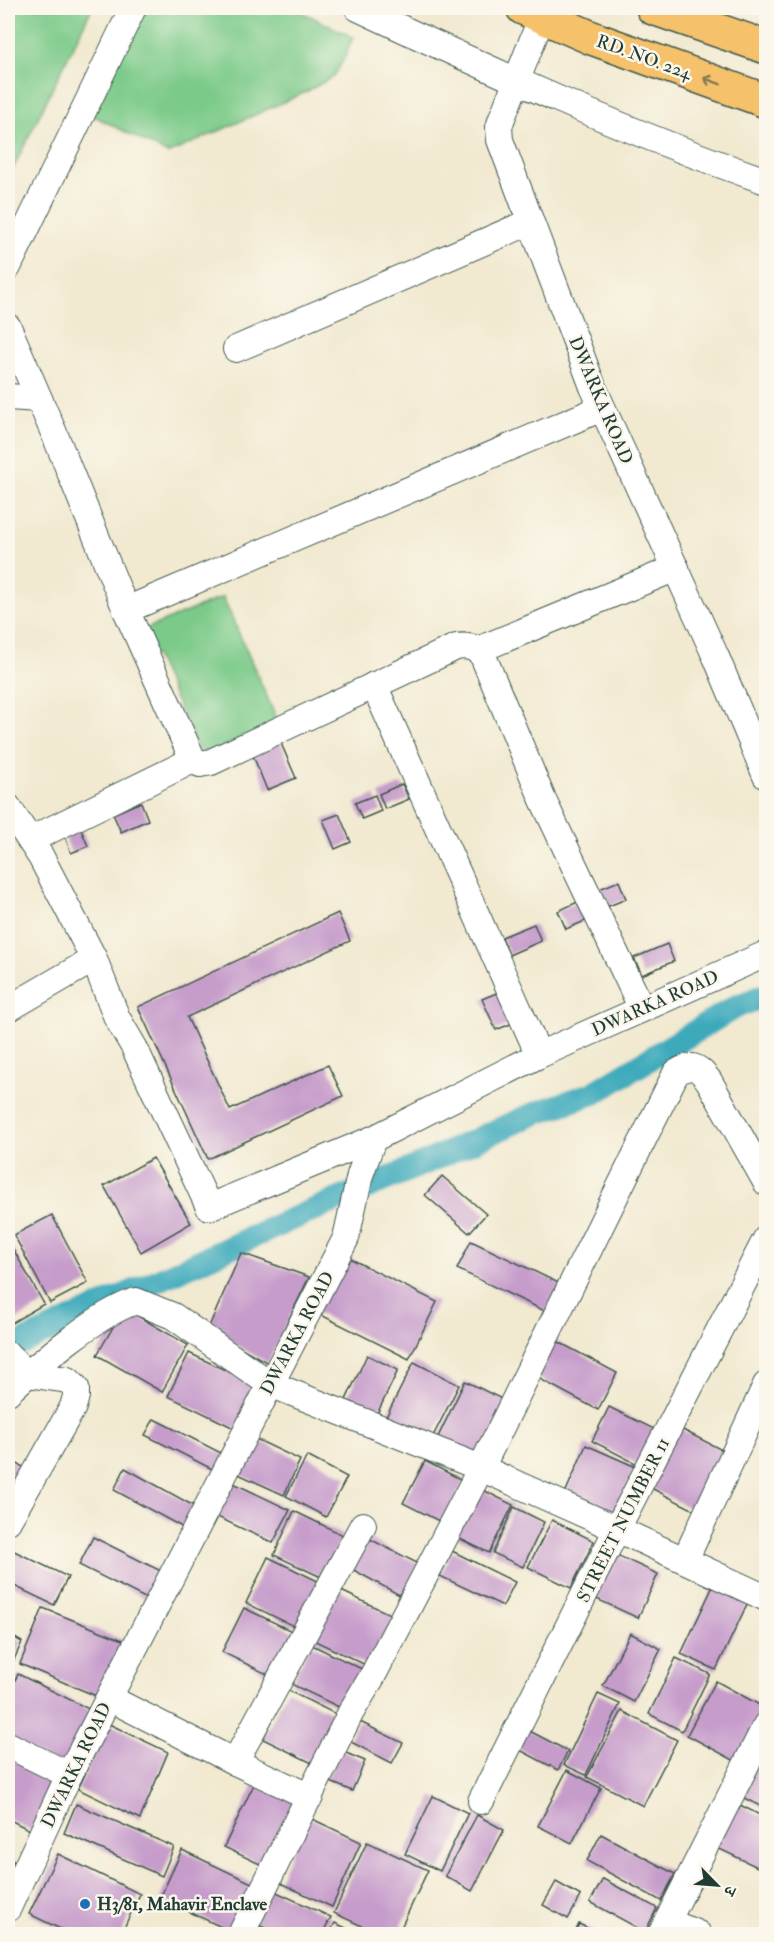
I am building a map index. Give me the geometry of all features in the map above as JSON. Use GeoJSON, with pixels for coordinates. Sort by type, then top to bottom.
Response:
{"type":"FeatureCollection","features":[{"type":"Feature","properties":{"kind":"main road"},"geometry":{"type":"LineString","coordinates":[[653,8],[766,47]]}},
{"type":"Feature","properties":{"kind":"main road","name":"RD. NO. 224"},"geometry":{"type":"LineString","coordinates":[[533,12],[592,38],[766,101]]}},
{"type":"Feature","properties":{"kind":"street"},"geometry":{"type":"LineString","coordinates":[[8,267],[133,8]]}},
{"type":"Feature","properties":{"kind":"street"},"geometry":{"type":"LineString","coordinates":[[358,8],[658,142],[766,181]]}},
{"type":"Feature","properties":{"kind":"street","name":"DWARKA ROAD"},"geometry":{"type":"LineString","coordinates":[[533,12],[518,81],[499,127],[500,140],[592,387],[716,657],[766,776]]}},
{"type":"Feature","properties":{"kind":"street"},"geometry":{"type":"LineString","coordinates":[[236,349],[530,222]]}},
{"type":"Feature","properties":{"kind":"street"},"geometry":{"type":"LineString","coordinates":[[8,327],[126,610],[194,760],[200,764],[211,762],[456,647],[465,645],[477,650],[483,657],[543,800],[642,1009]]}},
{"type":"Feature","properties":{"kind":"street"},"geometry":{"type":"LineString","coordinates":[[8,397],[39,399]]}},
{"type":"Feature","properties":{"kind":"street"},"geometry":{"type":"LineString","coordinates":[[126,610],[602,408]]}},
{"type":"Feature","properties":{"kind":"street"},"geometry":{"type":"LineString","coordinates":[[477,650],[676,568]]}},
{"type":"Feature","properties":{"kind":"street"},"geometry":{"type":"LineString","coordinates":[[374,685],[539,1055]]}},
{"type":"Feature","properties":{"kind":"street"},"geometry":{"type":"LineString","coordinates":[[30,840],[194,760]]}},
{"type":"Feature","properties":{"kind":"street"},"geometry":{"type":"LineString","coordinates":[[8,807],[41,857],[94,959],[117,1018],[134,1047],[209,1207],[373,1139]]}},
{"type":"Feature","properties":{"kind":"street","name":"DWARKA ROAD"},"geometry":{"type":"LineString","coordinates":[[8,1908],[69,1775],[346,1238],[360,1175],[373,1139],[539,1055],[766,954]]}},
{"type":"Feature","properties":{"kind":"street"},"geometry":{"type":"LineString","coordinates":[[8,1009],[94,959]]}},
{"type":"Feature","properties":{"kind":"street"},"geometry":{"type":"LineString","coordinates":[[241,1935],[351,1712],[372,1677],[480,1468],[676,1073],[685,1067],[696,1067],[702,1072],[766,1182]]}},
{"type":"Feature","properties":{"kind":"street","name":"STREET NUMBER 11"},"geometry":{"type":"LineString","coordinates":[[481,1801],[766,1239]]}},
{"type":"Feature","properties":{"kind":"street"},"geometry":{"type":"LineString","coordinates":[[8,1392],[27,1374],[85,1330],[122,1305],[136,1300],[173,1316],[270,1384],[480,1468],[766,1598]]}},
{"type":"Feature","properties":{"kind":"street"},"geometry":{"type":"LineString","coordinates":[[8,1355],[27,1374],[68,1380],[76,1388],[73,1407],[8,1521]]}},
{"type":"Feature","properties":{"kind":"street"},"geometry":{"type":"LineString","coordinates":[[685,1560],[758,1425],[766,1385]]}},
{"type":"Feature","properties":{"kind":"street"},"geometry":{"type":"LineString","coordinates":[[235,1762],[363,1525]]}},
{"type":"Feature","properties":{"kind":"street"},"geometry":{"type":"LineString","coordinates":[[108,1698],[310,1797]]}},
{"type":"Feature","properties":{"kind":"street"},"geometry":{"type":"LineString","coordinates":[[698,1935],[664,1928],[766,1725]]}},
{"type":"Feature","properties":{"kind":"street"},"geometry":{"type":"LineString","coordinates":[[8,1745],[69,1775]]}},
{"type":"Feature","properties":{"kind":"green space"},"geometry":{"type":"Polygon","coordinates":[[[8,8],[92,8],[8,179],[8,8]]]}},
{"type":"Feature","properties":{"kind":"green space"},"geometry":{"type":"Polygon","coordinates":[[[142,8],[294,8],[353,37],[334,76],[308,91],[168,154],[88,113],[142,8]]]}},
{"type":"Feature","properties":{"kind":"green space"},"geometry":{"type":"Polygon","coordinates":[[[223,597],[278,722],[202,757],[143,630],[223,597]]]}},
{"type":"Feature","properties":{"kind":"building"},"geometry":{"type":"Polygon","coordinates":[[[280,741],[296,778],[267,790],[252,753],[280,741]]]}},
{"type":"Feature","properties":{"kind":"building"},"geometry":{"type":"Polygon","coordinates":[[[402,784],[409,799],[385,809],[379,794],[402,784]]]}},
{"type":"Feature","properties":{"kind":"building"},"geometry":{"type":"Polygon","coordinates":[[[375,795],[381,811],[362,819],[355,803],[375,795]]]}},
{"type":"Feature","properties":{"kind":"building"},"geometry":{"type":"Polygon","coordinates":[[[141,802],[148,820],[121,832],[113,814],[141,802]]]}},
{"type":"Feature","properties":{"kind":"building"},"geometry":{"type":"Polygon","coordinates":[[[339,814],[351,842],[335,849],[323,820],[339,814]]]}},
{"type":"Feature","properties":{"kind":"building"},"geometry":{"type":"Polygon","coordinates":[[[80,827],[88,846],[71,853],[64,834],[80,827]]]}},
{"type":"Feature","properties":{"kind":"building"},"geometry":{"type":"Polygon","coordinates":[[[619,881],[626,899],[599,910],[592,892],[619,881]]]}},
{"type":"Feature","properties":{"kind":"building"},"geometry":{"type":"Polygon","coordinates":[[[584,899],[592,918],[566,929],[558,911],[584,899]]]}},
{"type":"Feature","properties":{"kind":"building"},"geometry":{"type":"Polygon","coordinates":[[[338,913],[350,941],[187,1017],[230,1110],[328,1065],[343,1096],[208,1159],[138,1007],[338,913]]]}},
{"type":"Feature","properties":{"kind":"building"},"geometry":{"type":"Polygon","coordinates":[[[534,924],[541,941],[509,955],[502,937],[534,924]]]}},
{"type":"Feature","properties":{"kind":"building"},"geometry":{"type":"Polygon","coordinates":[[[667,944],[674,961],[642,975],[634,958],[667,944]]]}},
{"type":"Feature","properties":{"kind":"building"},"geometry":{"type":"Polygon","coordinates":[[[499,992],[513,1023],[496,1030],[482,999],[499,992]]]}},
{"type":"Feature","properties":{"kind":"building"},"geometry":{"type":"Polygon","coordinates":[[[153,1158],[191,1223],[141,1252],[104,1186],[153,1158]]]}},
{"type":"Feature","properties":{"kind":"building"},"geometry":{"type":"Polygon","coordinates":[[[442,1176],[486,1214],[469,1233],[425,1195],[442,1176]]]}},
{"type":"Feature","properties":{"kind":"building"},"geometry":{"type":"Polygon","coordinates":[[[52,1215],[88,1283],[50,1303],[14,1235],[52,1215]]]}},
{"type":"Feature","properties":{"kind":"building"},"geometry":{"type":"Polygon","coordinates":[[[8,1240],[44,1304],[8,1325],[8,1240]]]}},
{"type":"Feature","properties":{"kind":"building"},"geometry":{"type":"Polygon","coordinates":[[[471,1241],[565,1286],[551,1314],[457,1269],[471,1241]]]}},
{"type":"Feature","properties":{"kind":"building"},"geometry":{"type":"Polygon","coordinates":[[[241,1253],[309,1277],[268,1363],[208,1329],[241,1253]]]}},
{"type":"Feature","properties":{"kind":"building"},"geometry":{"type":"Polygon","coordinates":[[[343,1255],[437,1302],[409,1359],[315,1312],[343,1255]]]}},
{"type":"Feature","properties":{"kind":"building"},"geometry":{"type":"Polygon","coordinates":[[[124,1308],[188,1345],[162,1392],[97,1355],[124,1308]]]}},
{"type":"Feature","properties":{"kind":"building"},"geometry":{"type":"Polygon","coordinates":[[[555,1340],[617,1373],[598,1410],[536,1377],[555,1340]]]}},
{"type":"Feature","properties":{"kind":"building"},"geometry":{"type":"Polygon","coordinates":[[[189,1353],[257,1385],[236,1429],[168,1396],[189,1353]]]}},
{"type":"Feature","properties":{"kind":"building"},"geometry":{"type":"Polygon","coordinates":[[[367,1355],[398,1370],[377,1414],[346,1400],[367,1355]]]}},
{"type":"Feature","properties":{"kind":"building"},"geometry":{"type":"Polygon","coordinates":[[[414,1362],[459,1385],[430,1442],[385,1419],[414,1362]]]}},
{"type":"Feature","properties":{"kind":"building"},"geometry":{"type":"Polygon","coordinates":[[[465,1381],[508,1402],[479,1460],[437,1439],[465,1381]]]}},
{"type":"Feature","properties":{"kind":"building"},"geometry":{"type":"Polygon","coordinates":[[[609,1407],[656,1430],[639,1465],[592,1441],[609,1407]]]}},
{"type":"Feature","properties":{"kind":"building"},"geometry":{"type":"Polygon","coordinates":[[[154,1419],[229,1457],[220,1473],[145,1435],[154,1419]]]}},
{"type":"Feature","properties":{"kind":"building"},"geometry":{"type":"Polygon","coordinates":[[[677,1427],[724,1451],[694,1510],[647,1486],[677,1427]]]}},
{"type":"Feature","properties":{"kind":"building"},"geometry":{"type":"Polygon","coordinates":[[[254,1438],[300,1460],[284,1495],[238,1474],[254,1438]]]}},
{"type":"Feature","properties":{"kind":"building"},"geometry":{"type":"Polygon","coordinates":[[[586,1445],[636,1467],[612,1520],[563,1498],[586,1445]]]}},
{"type":"Feature","properties":{"kind":"building"},"geometry":{"type":"Polygon","coordinates":[[[307,1456],[347,1477],[326,1517],[286,1496],[307,1456]]]}},
{"type":"Feature","properties":{"kind":"building"},"geometry":{"type":"Polygon","coordinates":[[[8,1459],[29,1470],[17,1496],[8,1492],[8,1459]]]}},
{"type":"Feature","properties":{"kind":"building"},"geometry":{"type":"Polygon","coordinates":[[[425,1461],[464,1481],[443,1523],[403,1503],[425,1461]]]}},
{"type":"Feature","properties":{"kind":"building"},"geometry":{"type":"Polygon","coordinates":[[[125,1468],[203,1511],[191,1532],[114,1490],[125,1468]]]}},
{"type":"Feature","properties":{"kind":"building"},"geometry":{"type":"Polygon","coordinates":[[[227,1480],[290,1510],[273,1543],[211,1514],[227,1480]]]}},
{"type":"Feature","properties":{"kind":"building"},"geometry":{"type":"Polygon","coordinates":[[[479,1488],[513,1505],[489,1553],[454,1536],[479,1488]]]}},
{"type":"Feature","properties":{"kind":"building"},"geometry":{"type":"Polygon","coordinates":[[[514,1507],[544,1522],[523,1567],[493,1553],[514,1507]]]}},
{"type":"Feature","properties":{"kind":"building"},"geometry":{"type":"Polygon","coordinates":[[[294,1511],[343,1535],[323,1578],[274,1555],[294,1511]]]}},
{"type":"Feature","properties":{"kind":"building"},"geometry":{"type":"Polygon","coordinates":[[[552,1520],[594,1541],[571,1588],[528,1567],[552,1520]]]}},
{"type":"Feature","properties":{"kind":"building"},"geometry":{"type":"Polygon","coordinates":[[[364,1536],[419,1564],[403,1597],[348,1567],[364,1536]]]}},
{"type":"Feature","properties":{"kind":"building"},"geometry":{"type":"Polygon","coordinates":[[[93,1537],[163,1572],[149,1600],[79,1565],[93,1537]]]}},
{"type":"Feature","properties":{"kind":"building"},"geometry":{"type":"Polygon","coordinates":[[[8,1548],[68,1577],[54,1605],[8,1583],[8,1548]]]}},
{"type":"Feature","properties":{"kind":"building"},"geometry":{"type":"Polygon","coordinates":[[[452,1551],[515,1582],[503,1606],[440,1576],[452,1551]]]}},
{"type":"Feature","properties":{"kind":"building"},"geometry":{"type":"Polygon","coordinates":[[[610,1552],[658,1574],[638,1618],[590,1596],[610,1552]]]}},
{"type":"Feature","properties":{"kind":"building"},"geometry":{"type":"Polygon","coordinates":[[[268,1557],[322,1583],[300,1629],[246,1603],[268,1557]]]}},
{"type":"Feature","properties":{"kind":"building"},"geometry":{"type":"Polygon","coordinates":[[[713,1586],[748,1602],[716,1670],[681,1654],[713,1586]]]}},
{"type":"Feature","properties":{"kind":"building"},"geometry":{"type":"Polygon","coordinates":[[[335,1588],[396,1617],[372,1668],[311,1639],[335,1588]]]}},
{"type":"Feature","properties":{"kind":"building"},"geometry":{"type":"Polygon","coordinates":[[[43,1608],[125,1641],[101,1698],[20,1664],[43,1608]]]}},
{"type":"Feature","properties":{"kind":"building"},"geometry":{"type":"Polygon","coordinates":[[[244,1608],[296,1633],[275,1678],[222,1652],[244,1608]]]}},
{"type":"Feature","properties":{"kind":"building"},"geometry":{"type":"Polygon","coordinates":[[[630,1633],[661,1649],[634,1702],[603,1686],[630,1633]]]}},
{"type":"Feature","properties":{"kind":"building"},"geometry":{"type":"Polygon","coordinates":[[[8,1634],[22,1642],[8,1673],[8,1634]]]}},
{"type":"Feature","properties":{"kind":"building"},"geometry":{"type":"Polygon","coordinates":[[[310,1644],[364,1670],[345,1710],[291,1684],[310,1644]]]}},
{"type":"Feature","properties":{"kind":"building"},"geometry":{"type":"Polygon","coordinates":[[[676,1658],[710,1674],[682,1731],[649,1714],[676,1658]]]}},
{"type":"Feature","properties":{"kind":"building"},"geometry":{"type":"Polygon","coordinates":[[[18,1674],[93,1711],[64,1767],[8,1738],[8,1695],[18,1674]]]}},
{"type":"Feature","properties":{"kind":"building"},"geometry":{"type":"Polygon","coordinates":[[[716,1681],[765,1708],[737,1762],[687,1735],[716,1681]]]}},
{"type":"Feature","properties":{"kind":"building"},"geometry":{"type":"Polygon","coordinates":[[[287,1690],[342,1717],[318,1766],[263,1739],[287,1690]]]}},
{"type":"Feature","properties":{"kind":"building"},"geometry":{"type":"Polygon","coordinates":[[[598,1694],[620,1704],[586,1775],[564,1765],[598,1694]]]}},
{"type":"Feature","properties":{"kind":"building"},"geometry":{"type":"Polygon","coordinates":[[[622,1711],[677,1740],[643,1806],[587,1777],[622,1711]]]}},
{"type":"Feature","properties":{"kind":"building"},"geometry":{"type":"Polygon","coordinates":[[[358,1721],[403,1743],[392,1763],[349,1741],[358,1721]]]}},
{"type":"Feature","properties":{"kind":"building"},"geometry":{"type":"Polygon","coordinates":[[[109,1724],[168,1752],[140,1819],[78,1789],[109,1724]]]}},
{"type":"Feature","properties":{"kind":"building"},"geometry":{"type":"Polygon","coordinates":[[[522,1727],[568,1751],[558,1770],[512,1746],[522,1727]]]}},
{"type":"Feature","properties":{"kind":"building"},"geometry":{"type":"Polygon","coordinates":[[[766,1743],[766,1809],[736,1794],[766,1743]]]}},
{"type":"Feature","properties":{"kind":"building"},"geometry":{"type":"Polygon","coordinates":[[[339,1750],[365,1761],[352,1791],[326,1780],[339,1750]]]}},
{"type":"Feature","properties":{"kind":"building"},"geometry":{"type":"Polygon","coordinates":[[[8,1752],[60,1779],[34,1832],[8,1819],[8,1752]]]}},
{"type":"Feature","properties":{"kind":"building"},"geometry":{"type":"Polygon","coordinates":[[[567,1770],[601,1788],[572,1843],[538,1826],[567,1770]]]}},
{"type":"Feature","properties":{"kind":"building"},"geometry":{"type":"Polygon","coordinates":[[[256,1780],[298,1800],[266,1867],[224,1847],[256,1780]]]}},
{"type":"Feature","properties":{"kind":"building"},"geometry":{"type":"Polygon","coordinates":[[[433,1796],[468,1813],[440,1871],[405,1854],[433,1796]]]}},
{"type":"Feature","properties":{"kind":"building"},"geometry":{"type":"Polygon","coordinates":[[[730,1800],[766,1818],[766,1871],[709,1844],[730,1800]]]}},
{"type":"Feature","properties":{"kind":"building"},"geometry":{"type":"Polygon","coordinates":[[[76,1804],[174,1847],[162,1876],[64,1833],[76,1804]]]}},
{"type":"Feature","properties":{"kind":"building"},"geometry":{"type":"Polygon","coordinates":[[[477,1815],[504,1830],[472,1891],[445,1876],[477,1815]]]}},
{"type":"Feature","properties":{"kind":"building"},"geometry":{"type":"Polygon","coordinates":[[[308,1817],[361,1842],[332,1907],[278,1882],[308,1817]]]}},
{"type":"Feature","properties":{"kind":"building"},"geometry":{"type":"Polygon","coordinates":[[[601,1834],[675,1874],[661,1901],[587,1861],[601,1834]]]}},
{"type":"Feature","properties":{"kind":"building"},"geometry":{"type":"Polygon","coordinates":[[[367,1842],[428,1870],[398,1934],[379,1934],[334,1913],[367,1842]]]}},
{"type":"Feature","properties":{"kind":"building"},"geometry":{"type":"Polygon","coordinates":[[[182,1850],[256,1885],[234,1933],[160,1898],[182,1850]]]}},
{"type":"Feature","properties":{"kind":"building","name":"H3/81, Mahavir Enclave"},"geometry":{"type":"Polygon","coordinates":[[[58,1854],[140,1894],[121,1934],[71,1934],[29,1914],[58,1854]]]}},
{"type":"Feature","properties":{"kind":"building"},"geometry":{"type":"Polygon","coordinates":[[[8,1858],[20,1865],[8,1890],[8,1858]]]}},
{"type":"Feature","properties":{"kind":"building"},"geometry":{"type":"Polygon","coordinates":[[[603,1879],[657,1908],[645,1932],[590,1902],[603,1879]]]}},
{"type":"Feature","properties":{"kind":"building"},"geometry":{"type":"Polygon","coordinates":[[[556,1882],[581,1896],[568,1919],[543,1905],[556,1882]]]}},
{"type":"Feature","properties":{"kind":"building"},"geometry":{"type":"Polygon","coordinates":[[[270,1889],[331,1917],[322,1934],[278,1934],[254,1923],[270,1889]]]}},
{"type":"Feature","properties":{"kind":"building"},"geometry":{"type":"Polygon","coordinates":[[[335,1923],[359,1934],[329,1934],[335,1923]]]}},
{"type":"Feature","properties":{"kind":"building"},"geometry":{"type":"Polygon","coordinates":[[[248,1924],[270,1934],[243,1934],[248,1924]]]}},
{"type":"Feature","properties":{"kind":"building"},"geometry":{"type":"Polygon","coordinates":[[[579,1924],[600,1934],[574,1934],[579,1924]]]}},
{"type":"Feature","properties":{"kind":"waterway"},"geometry":{"type":"LineString","coordinates":[[8,1349],[285,1222],[531,1115],[594,1093],[735,1007],[766,995]]}},
{"type":"Feature","properties":{"kind":"place","name":"H3/81, Mahavir Enclave"},"geometry":{"type":"Point","coordinates":[85,1904]}}]}
